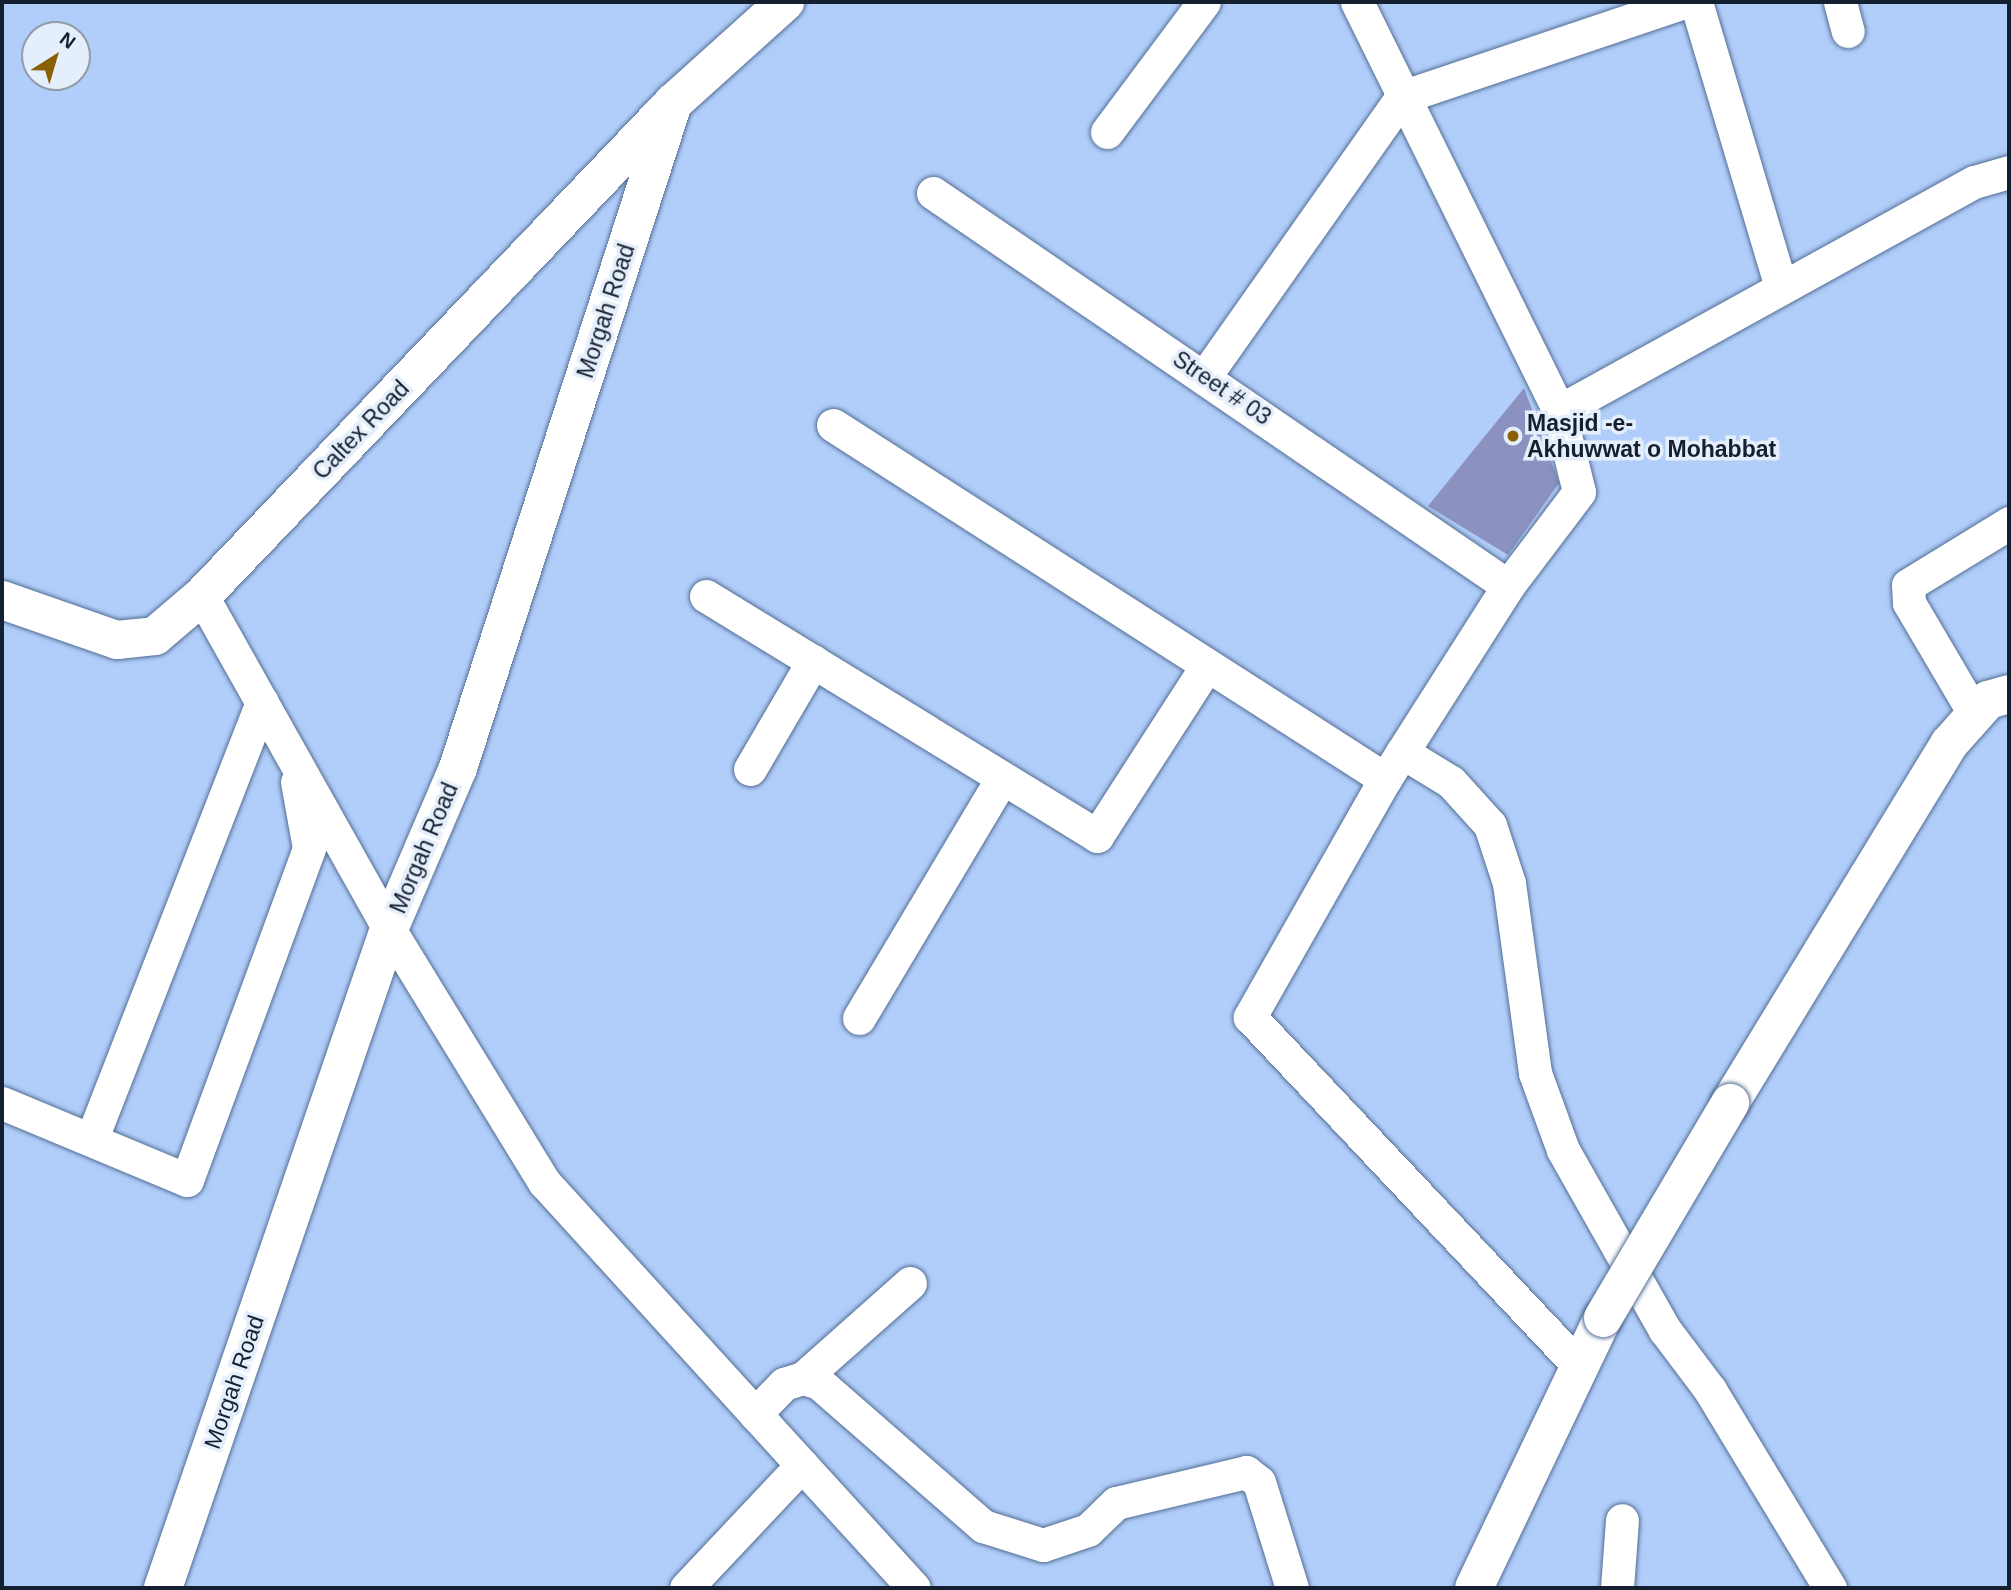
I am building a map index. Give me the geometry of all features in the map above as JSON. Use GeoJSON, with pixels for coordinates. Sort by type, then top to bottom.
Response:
{"type":"FeatureCollection","features":[{"type":"Feature","properties":{"kind":"street","name":"Caltex Road"},"geometry":{"type":"LineString","coordinates":[[2,600],[117,640],[155,636],[202,596],[673,103],[785,2]]}},
{"type":"Feature","properties":{"kind":"street"},"geometry":{"type":"LineString","coordinates":[[1108,132],[1204,2]]}},
{"type":"Feature","properties":{"kind":"street"},"geometry":{"type":"LineString","coordinates":[[1357,2],[1559,411],[1579,492],[1508,586],[1394,766],[1250,1017],[1580,1367]]}},
{"type":"Feature","properties":{"kind":"street"},"geometry":{"type":"LineString","coordinates":[[1205,376],[1402,97],[1684,2]]}},
{"type":"Feature","properties":{"kind":"street"},"geometry":{"type":"LineString","coordinates":[[1696,2],[1781,288]]}},
{"type":"Feature","properties":{"kind":"street","name":"Morgah Road"},"geometry":{"type":"LineString","coordinates":[[163,1588],[389,929],[458,768],[673,103]]}},
{"type":"Feature","properties":{"kind":"street"},"geometry":{"type":"LineString","coordinates":[[1559,411],[1974,182],[2009,172]]}},
{"type":"Feature","properties":{"kind":"street","name":"Street # 03"},"geometry":{"type":"LineString","coordinates":[[933,193],[1205,376],[1508,586]]}},
{"type":"Feature","properties":{"kind":"street"},"geometry":{"type":"LineString","coordinates":[[833,425],[1207,665],[1394,766],[1451,782],[1490,825],[1509,883],[1535,1073],[1563,1150],[1665,1330],[1710,1390],[1830,1588]]}},
{"type":"Feature","properties":{"kind":"street"},"geometry":{"type":"LineString","coordinates":[[1975,715],[1909,603],[1908,585],[2009,523]]}},
{"type":"Feature","properties":{"kind":"street"},"geometry":{"type":"LineString","coordinates":[[202,596],[389,929],[544,1182],[914,1588]]}},
{"type":"Feature","properties":{"kind":"street"},"geometry":{"type":"LineString","coordinates":[[706,596],[1097,836],[1207,665]]}},
{"type":"Feature","properties":{"kind":"street"},"geometry":{"type":"LineString","coordinates":[[750,769],[813,661]]}},
{"type":"Feature","properties":{"kind":"street"},"geometry":{"type":"LineString","coordinates":[[1474,1588],[1603,1318],[1730,1102],[1949,744],[1988,700],[2009,694]]}},
{"type":"Feature","properties":{"kind":"street"},"geometry":{"type":"LineString","coordinates":[[92,1138],[262,702]]}},
{"type":"Feature","properties":{"kind":"street"},"geometry":{"type":"LineString","coordinates":[[2,1103],[92,1138],[187,1180],[309,848],[293,758]]}},
{"type":"Feature","properties":{"kind":"street"},"geometry":{"type":"LineString","coordinates":[[859,1018],[1002,778]]}},
{"type":"Feature","properties":{"kind":"street"},"geometry":{"type":"LineString","coordinates":[[755,1414],[783,1384],[803,1378],[911,1283]]}},
{"type":"Feature","properties":{"kind":"street"},"geometry":{"type":"LineString","coordinates":[[803,1378],[818,1383],[983,1526],[1043,1545],[1088,1530],[1116,1503],[1247,1472],[1259,1482],[1292,1588]]}},
{"type":"Feature","properties":{"kind":"street"},"geometry":{"type":"LineString","coordinates":[[686,1588],[802,1465]]}},
{"type":"Feature","properties":{"kind":"street"},"geometry":{"type":"LineString","coordinates":[[1617,1588],[1622,1520]]}},
{"type":"Feature","properties":{"kind":"building","name":"Masjid -e- Akhuwwat o Mohabbat"},"geometry":{"type":"Polygon","coordinates":[[[1524,388],[1559,483],[1508,555],[1428,506],[1524,388]]]}},
{"type":"Feature","properties":{"kind":"place","name":"Masjid -e- Akhuwwat o Mohabbat"},"geometry":{"type":"Point","coordinates":[1513,436]}}]}
